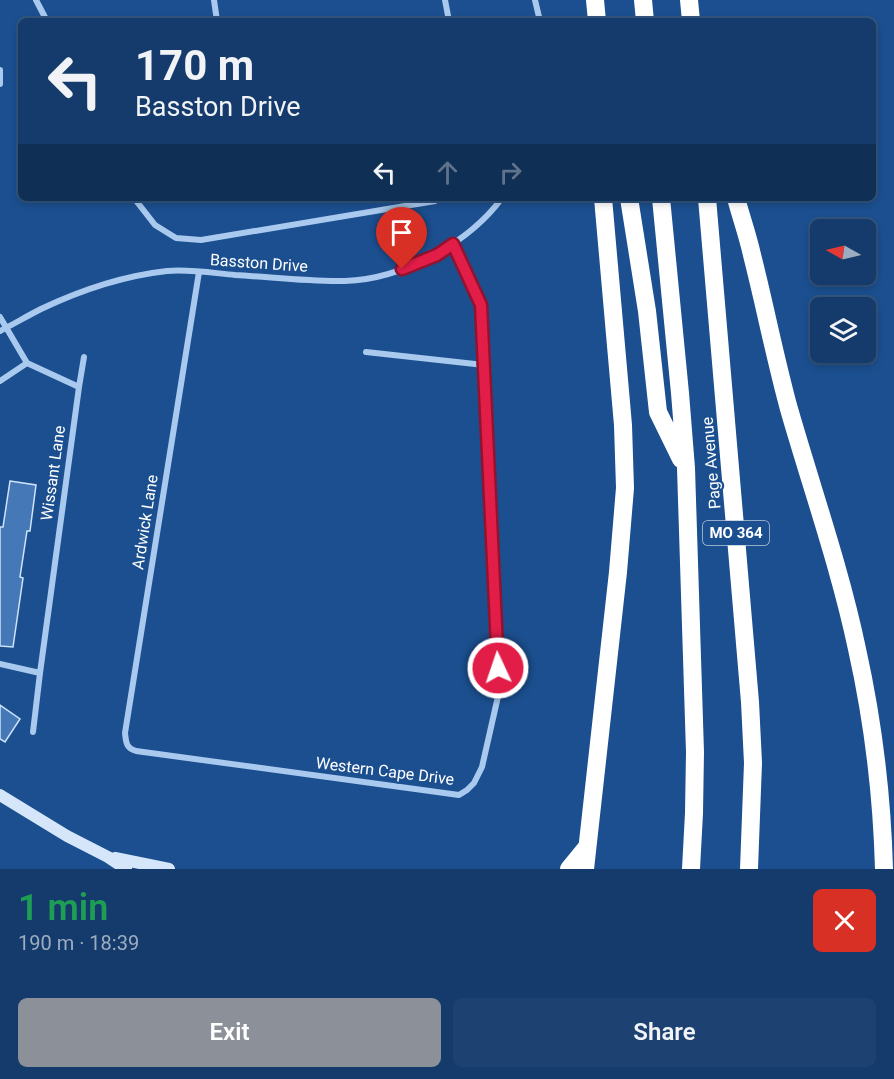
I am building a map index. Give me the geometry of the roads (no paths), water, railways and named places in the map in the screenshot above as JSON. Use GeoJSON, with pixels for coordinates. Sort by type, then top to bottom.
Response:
{"type":"FeatureCollection","features":[{"type":"Feature","properties":{"kind":"highway"},"geometry":{"type":"LineString","coordinates":[[595,0],[597,18]]}},
{"type":"Feature","properties":{"kind":"highway"},"geometry":{"type":"LineString","coordinates":[[643,0],[645,18]]}},
{"type":"Feature","properties":{"kind":"highway"},"geometry":{"type":"LineString","coordinates":[[689,0],[691,18]]}},
{"type":"Feature","properties":{"kind":"highway"},"geometry":{"type":"LineString","coordinates":[[585,869],[618,572],[625,488],[623,425],[603,201]]}},
{"type":"Feature","properties":{"kind":"highway"},"geometry":{"type":"LineString","coordinates":[[629,201],[647,311],[658,412],[686,468]]}},
{"type":"Feature","properties":{"kind":"highway","name":"Page Avenue"},"geometry":{"type":"LineString","coordinates":[[660,201],[686,468],[695,752],[691,869]]}},
{"type":"Feature","properties":{"kind":"highway","name":"Page Avenue"},"geometry":{"type":"LineString","coordinates":[[707,201],[750,702],[753,763],[749,869]]}},
{"type":"Feature","properties":{"kind":"highway"},"geometry":{"type":"LineString","coordinates":[[737,201],[752,254],[780,377],[833,556],[857,648],[878,771],[884,869]]}},
{"type":"Feature","properties":{"kind":"highway"},"geometry":{"type":"LineString","coordinates":[[569,869],[587,847]]}},
{"type":"Feature","properties":{"kind":"main road"},"geometry":{"type":"LineString","coordinates":[[0,795],[126,869]]}},
{"type":"Feature","properties":{"kind":"main road"},"geometry":{"type":"LineString","coordinates":[[108,857],[169,869]]}},
{"type":"Feature","properties":{"kind":"street"},"geometry":{"type":"LineString","coordinates":[[36,0],[45,18]]}},
{"type":"Feature","properties":{"kind":"street"},"geometry":{"type":"LineString","coordinates":[[214,0],[217,18]]}},
{"type":"Feature","properties":{"kind":"street"},"geometry":{"type":"LineString","coordinates":[[446,0],[449,18]]}},
{"type":"Feature","properties":{"kind":"street"},"geometry":{"type":"LineString","coordinates":[[535,0],[539,18]]}},
{"type":"Feature","properties":{"kind":"street"},"geometry":{"type":"LineString","coordinates":[[0,70],[0,84]]}},
{"type":"Feature","properties":{"kind":"street"},"geometry":{"type":"LineString","coordinates":[[135,201],[155,225],[176,238],[201,240],[435,201]]}},
{"type":"Feature","properties":{"kind":"street","name":"Basston Drive"},"geometry":{"type":"LineString","coordinates":[[0,331],[42,309],[93,287],[136,276],[171,271],[320,280],[368,279],[437,255],[483,220],[499,201]]}},
{"type":"Feature","properties":{"kind":"street","name":"Western Cape Drive"},"geometry":{"type":"LineString","coordinates":[[155,753],[459,795],[474,783],[482,767],[499,692],[481,305],[453,244]]}},
{"type":"Feature","properties":{"kind":"street","name":"Ardwick Lane"},"geometry":{"type":"LineString","coordinates":[[155,753],[131,749],[126,744],[125,733],[199,272]]}},
{"type":"Feature","properties":{"kind":"street"},"geometry":{"type":"LineString","coordinates":[[0,317],[27,363],[79,387]]}},
{"type":"Feature","properties":{"kind":"street"},"geometry":{"type":"LineString","coordinates":[[366,352],[484,365]]}},
{"type":"Feature","properties":{"kind":"street","name":"Wissant Lane"},"geometry":{"type":"LineString","coordinates":[[33,732],[39,673],[84,357]]}},
{"type":"Feature","properties":{"kind":"street"},"geometry":{"type":"LineString","coordinates":[[0,381],[27,363]]}},
{"type":"Feature","properties":{"kind":"street"},"geometry":{"type":"LineString","coordinates":[[0,664],[39,673]]}}]}
